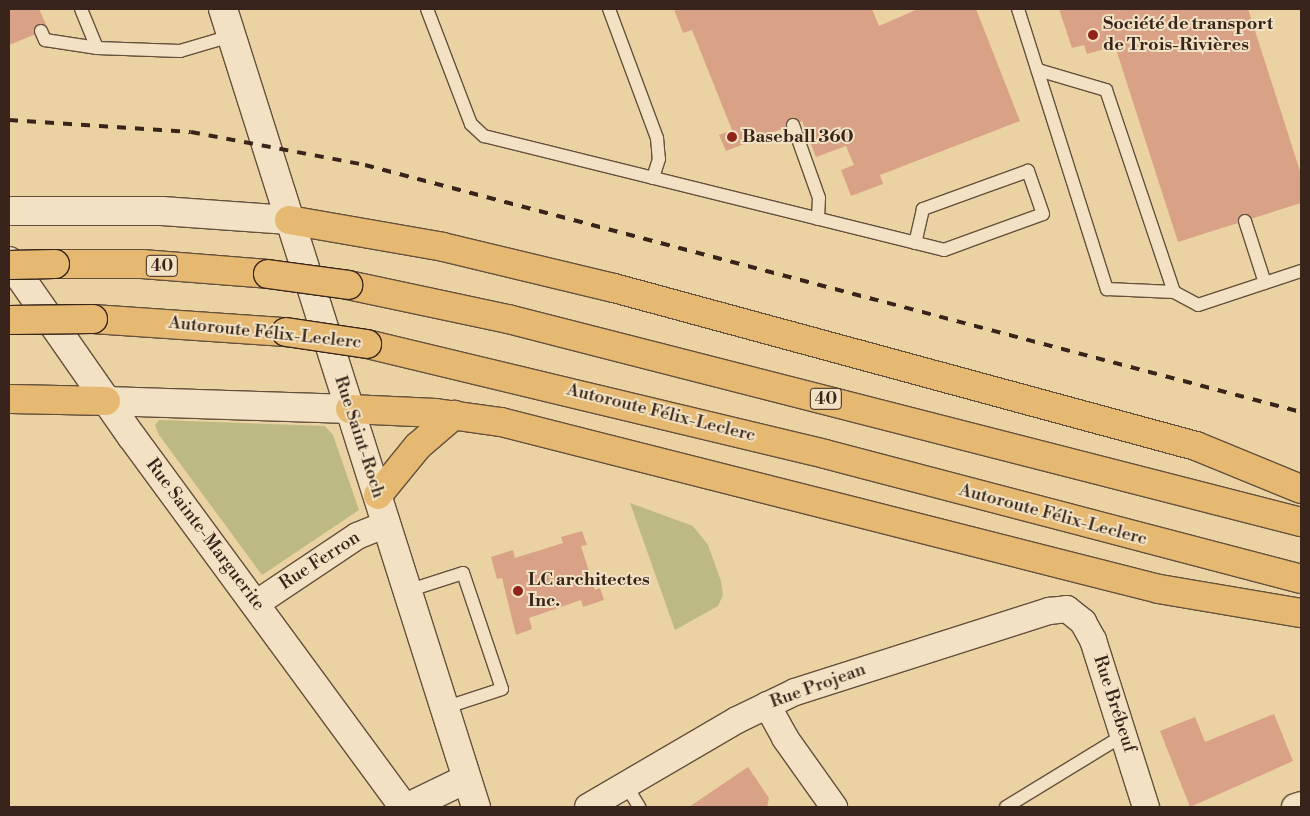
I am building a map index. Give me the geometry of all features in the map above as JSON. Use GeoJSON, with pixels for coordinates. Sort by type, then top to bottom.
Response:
{"type":"FeatureCollection","features":[{"type":"Feature","properties":{"kind":"highway"},"geometry":{"type":"LineString","coordinates":[[289,220],[443,247],[624,290],[1196,446],[1301,489]]}},
{"type":"Feature","properties":{"kind":"highway","name":"40"},"geometry":{"type":"LineString","coordinates":[[9,266],[142,264],[348,285],[508,319],[1301,522]]}},
{"type":"Feature","properties":{"kind":"highway","name":"Autoroute Félix-Leclerc"},"geometry":{"type":"LineString","coordinates":[[9,320],[92,319],[286,332],[367,344],[815,452],[1301,579]]}},
{"type":"Feature","properties":{"kind":"highway"},"geometry":{"type":"LineString","coordinates":[[9,398],[106,401]]}},
{"type":"Feature","properties":{"kind":"highway"},"geometry":{"type":"LineString","coordinates":[[350,409],[454,415],[519,426],[1159,589],[1301,612]]}},
{"type":"Feature","properties":{"kind":"highway"},"geometry":{"type":"LineString","coordinates":[[378,495],[418,446],[454,415]]}},
{"type":"Feature","properties":{"kind":"main road","name":"Rue Saint-Roch"},"geometry":{"type":"LineString","coordinates":[[223,9],[476,807]]}},
{"type":"Feature","properties":{"kind":"main road"},"geometry":{"type":"LineString","coordinates":[[9,211],[152,210],[289,220]]}},
{"type":"Feature","properties":{"kind":"main road","name":"Rue Sainte-Marguerite"},"geometry":{"type":"LineString","coordinates":[[9,261],[106,401],[257,603],[404,807]]}},
{"type":"Feature","properties":{"kind":"main road"},"geometry":{"type":"LineString","coordinates":[[106,401],[350,409]]}},
{"type":"Feature","properties":{"kind":"main road"},"geometry":{"type":"LineString","coordinates":[[408,807],[466,779]]}},
{"type":"Feature","properties":{"kind":"street","name":"Rue Ferron"},"geometry":{"type":"LineString","coordinates":[[257,603],[356,536],[387,524]]}},
{"type":"Feature","properties":{"kind":"street","name":"Rue Projean"},"geometry":{"type":"LineString","coordinates":[[588,807],[767,705],[861,670],[1049,611],[1067,609]]}},
{"type":"Feature","properties":{"kind":"street","name":"Rue Brébeuf"},"geometry":{"type":"LineString","coordinates":[[1067,609],[1083,622],[1093,640],[1146,807]]}},
{"type":"Feature","properties":{"kind":"street"},"geometry":{"type":"LineString","coordinates":[[767,705],[785,738],[834,807]]}},
{"type":"Feature","properties":{"kind":"street"},"geometry":{"type":"LineString","coordinates":[[1295,807],[1301,805]]}},
{"type":"Feature","properties":{"kind":"lane"},"geometry":{"type":"LineString","coordinates":[[81,9],[97,48]]}},
{"type":"Feature","properties":{"kind":"lane"},"geometry":{"type":"LineString","coordinates":[[427,9],[476,132],[818,220],[944,250],[1043,214],[1028,172],[923,209],[915,243]]}},
{"type":"Feature","properties":{"kind":"lane"},"geometry":{"type":"LineString","coordinates":[[609,9],[657,138],[659,159],[654,178]]}},
{"type":"Feature","properties":{"kind":"lane"},"geometry":{"type":"LineString","coordinates":[[1018,9],[1107,289],[1174,292],[1198,305],[1301,271]]}},
{"type":"Feature","properties":{"kind":"lane"},"geometry":{"type":"LineString","coordinates":[[41,31],[45,40],[97,48],[180,51],[231,36]]}},
{"type":"Feature","properties":{"kind":"lane"},"geometry":{"type":"LineString","coordinates":[[1038,70],[1106,90],[1174,292]]}},
{"type":"Feature","properties":{"kind":"lane"},"geometry":{"type":"LineString","coordinates":[[793,125],[819,198],[818,220]]}},
{"type":"Feature","properties":{"kind":"lane"},"geometry":{"type":"LineString","coordinates":[[1245,221],[1265,282]]}},
{"type":"Feature","properties":{"kind":"lane"},"geometry":{"type":"LineString","coordinates":[[407,591],[463,573],[502,689],[444,708]]}},
{"type":"Feature","properties":{"kind":"lane"},"geometry":{"type":"LineString","coordinates":[[1006,807],[1124,735]]}},
{"type":"Feature","properties":{"kind":"lane"},"geometry":{"type":"LineString","coordinates":[[626,785],[639,807]]}},
{"type":"Feature","properties":{"kind":"shaded area"},"geometry":{"type":"Polygon","coordinates":[[[159,420],[325,426],[333,435],[359,510],[262,575],[159,435],[155,425],[159,420]]]}},
{"type":"Feature","properties":{"kind":"shaded area"},"geometry":{"type":"Polygon","coordinates":[[[630,503],[693,526],[708,545],[721,581],[723,595],[718,606],[675,630],[630,503]]]}},
{"type":"Feature","properties":{"kind":"building"},"geometry":{"type":"Polygon","coordinates":[[[9,9],[39,9],[48,29],[9,45],[9,9]]]}},
{"type":"Feature","properties":{"kind":"building"},"geometry":{"type":"Polygon","coordinates":[[[674,9],[872,9],[879,26],[918,9],[976,9],[1020,121],[880,175],[883,184],[851,196],[841,170],[854,165],[846,146],[816,157],[802,121],[726,151],[719,135],[732,130],[692,30],[683,33],[674,9]]]}},
{"type":"Feature","properties":{"kind":"building"},"geometry":{"type":"Polygon","coordinates":[[[1059,9],[1248,9],[1301,174],[1301,203],[1178,242],[1115,46],[1087,54],[1084,45],[1072,48],[1059,9]]]}},
{"type":"Feature","properties":{"kind":"building"},"geometry":{"type":"Polygon","coordinates":[[[582,531],[587,545],[581,546],[595,590],[600,588],[604,600],[583,607],[581,600],[529,618],[532,629],[516,635],[502,578],[497,579],[491,557],[513,550],[515,558],[563,543],[561,537],[582,531]]]}},
{"type":"Feature","properties":{"kind":"building"},"geometry":{"type":"Polygon","coordinates":[[[1274,714],[1293,761],[1190,807],[1160,731],[1195,717],[1205,742],[1274,714]]]}},
{"type":"Feature","properties":{"kind":"building"},"geometry":{"type":"Polygon","coordinates":[[[748,767],[769,798],[767,807],[689,807],[748,767]]]}},
{"type":"Feature","properties":{"kind":"railway"},"geometry":{"type":"LineString","coordinates":[[9,120],[191,132],[365,165],[1301,412]]}},
{"type":"Feature","properties":{"kind":"place","name":"Société de transport de Trois-Rivières"},"geometry":{"type":"Point","coordinates":[1093,35]}},
{"type":"Feature","properties":{"kind":"place","name":"Baseball 360"},"geometry":{"type":"Point","coordinates":[732,137]}},
{"type":"Feature","properties":{"kind":"place","name":"LC architectes Inc."},"geometry":{"type":"Point","coordinates":[518,591]}}]}
